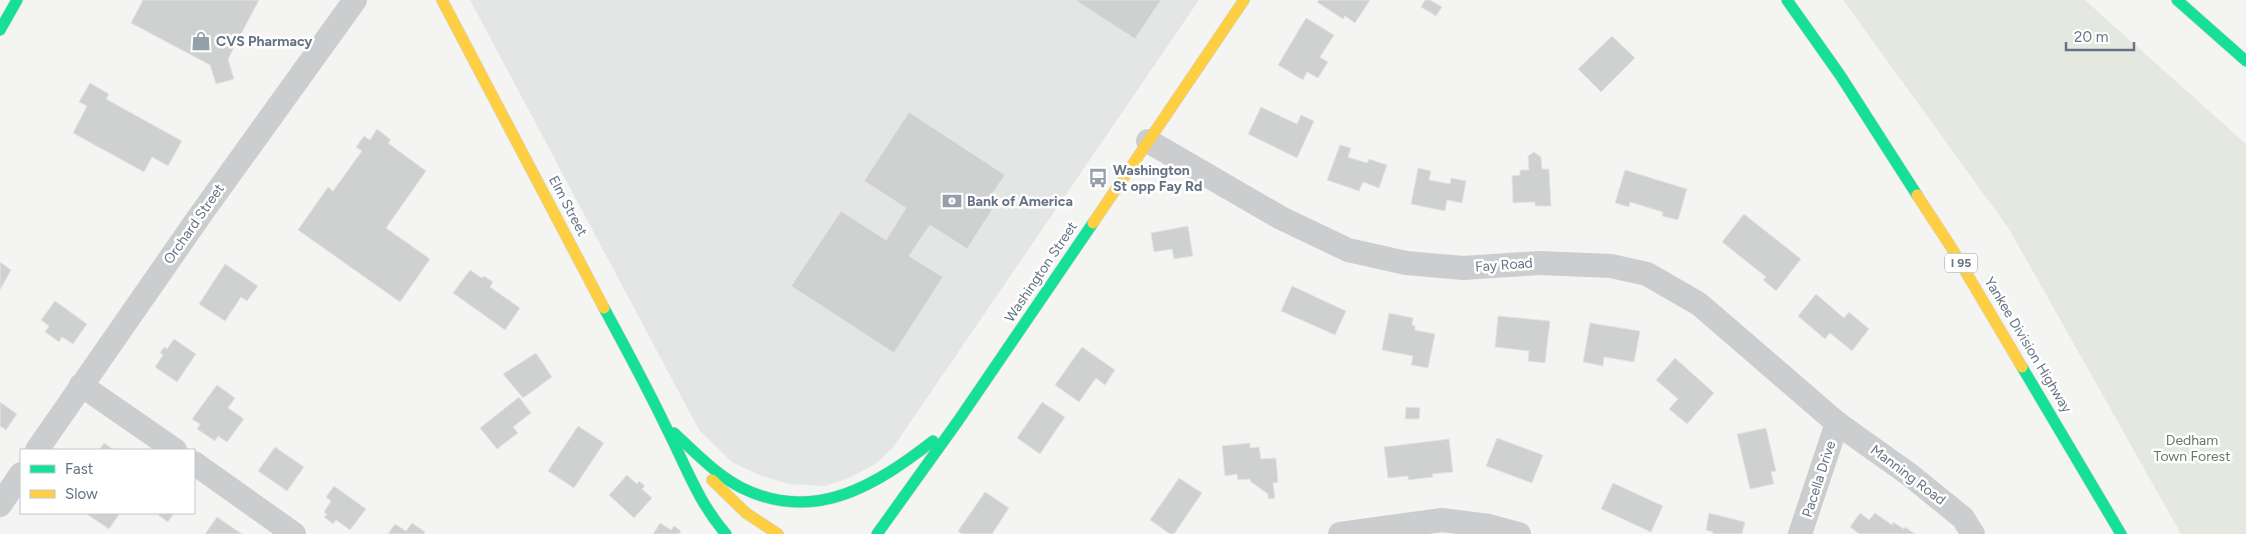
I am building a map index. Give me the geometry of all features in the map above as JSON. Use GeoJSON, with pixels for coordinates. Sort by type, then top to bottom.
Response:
{"type":"FeatureCollection","features":[{"type":"Feature","properties":{"kind":"main road"},"geometry":{"type":"LineString","coordinates":[[0,30],[17,0]]}},
{"type":"Feature","properties":{"kind":"main road","name":"Elm Street"},"geometry":{"type":"LineString","coordinates":[[442,0],[666,426],[700,499],[712,518],[726,534]]}},
{"type":"Feature","properties":{"kind":"main road","name":"Washington Street"},"geometry":{"type":"LineString","coordinates":[[877,534],[958,421],[1244,0]]}},
{"type":"Feature","properties":{"kind":"main road","name":"Yankee Division Highway"},"geometry":{"type":"LineString","coordinates":[[1787,0],[1840,76],[1947,240],[2121,534]]}},
{"type":"Feature","properties":{"kind":"main road"},"geometry":{"type":"LineString","coordinates":[[2177,0],[2246,61]]}},
{"type":"Feature","properties":{"kind":"main road"},"geometry":{"type":"LineString","coordinates":[[666,426],[715,469],[742,488],[781,500],[804,501],[829,499],[867,486],[899,467],[958,421]]}},
{"type":"Feature","properties":{"kind":"main road","name":"Elm Street"},"geometry":{"type":"LineString","coordinates":[[666,426],[731,500],[778,534]]}},
{"type":"Feature","properties":{"kind":"street","name":"Orchard Street"},"geometry":{"type":"LineString","coordinates":[[38,449],[81,385],[355,0]]}},
{"type":"Feature","properties":{"kind":"street","name":"Fay Road"},"geometry":{"type":"LineString","coordinates":[[1148,141],[1281,218],[1348,250],[1406,263],[1454,267],[1548,263],[1611,266],[1647,274],[1698,304],[1837,423]]}},
{"type":"Feature","properties":{"kind":"street"},"geometry":{"type":"LineString","coordinates":[[81,385],[174,449]]}},
{"type":"Feature","properties":{"kind":"street","name":"Pacella Drive"},"geometry":{"type":"LineString","coordinates":[[1800,534],[1837,423]]}},
{"type":"Feature","properties":{"kind":"street","name":"Manning Road"},"geometry":{"type":"LineString","coordinates":[[1837,423],[1941,499],[1963,518],[1973,534]]}},
{"type":"Feature","properties":{"kind":"street"},"geometry":{"type":"LineString","coordinates":[[195,465],[294,534]]}},
{"type":"Feature","properties":{"kind":"street"},"geometry":{"type":"LineString","coordinates":[[0,505],[20,475]]}},
{"type":"Feature","properties":{"kind":"street"},"geometry":{"type":"LineString","coordinates":[[1340,534],[1442,520],[1489,526],[1519,534]]}},
{"type":"Feature","properties":{"kind":"shaded area"},"geometry":{"type":"Polygon","coordinates":[[[470,0],[1199,0],[892,449],[875,464],[849,478],[825,486],[789,484],[759,475],[732,462],[699,430],[470,0]]]}},
{"type":"Feature","properties":{"kind":"green space","name":"Dedham Town Forest"},"geometry":{"type":"Polygon","coordinates":[[[1843,0],[2085,0],[2246,144],[2246,534],[2181,534],[2009,229],[1843,0]]]}},
{"type":"Feature","properties":{"kind":"building","name":"CVS Pharmacy"},"geometry":{"type":"Polygon","coordinates":[[[143,0],[259,0],[228,59],[234,79],[216,84],[210,65],[131,23],[143,0]]]}},
{"type":"Feature","properties":{"kind":"building"},"geometry":{"type":"Polygon","coordinates":[[[1075,0],[1161,0],[1135,39],[1075,0]]]}},
{"type":"Feature","properties":{"kind":"building"},"geometry":{"type":"Polygon","coordinates":[[[1319,0],[1370,0],[1355,23],[1345,16],[1343,19],[1317,2],[1319,0]]]}},
{"type":"Feature","properties":{"kind":"building"},"geometry":{"type":"Polygon","coordinates":[[[1425,0],[1430,0],[1442,7],[1436,16],[1421,7],[1425,0]]]}},
{"type":"Feature","properties":{"kind":"building"},"geometry":{"type":"Polygon","coordinates":[[[1306,18],[1334,35],[1320,57],[1328,62],[1318,78],[1307,72],[1303,80],[1278,65],[1306,18]]]}},
{"type":"Feature","properties":{"kind":"building"},"geometry":{"type":"Polygon","coordinates":[[[1612,36],[1635,58],[1601,92],[1578,69],[1612,36]]]}},
{"type":"Feature","properties":{"kind":"building"},"geometry":{"type":"Polygon","coordinates":[[[90,83],[109,94],[106,99],[182,141],[168,166],[152,157],[144,172],[73,133],[87,106],[79,102],[90,83]]]}},
{"type":"Feature","properties":{"kind":"building"},"geometry":{"type":"Polygon","coordinates":[[[1261,107],[1297,124],[1301,115],[1314,121],[1297,158],[1248,134],[1261,107]]]}},
{"type":"Feature","properties":{"kind":"building"},"geometry":{"type":"Polygon","coordinates":[[[909,112],[1005,175],[992,194],[999,199],[967,249],[930,225],[909,256],[943,277],[894,353],[791,286],[841,211],[886,240],[906,208],[864,181],[909,112]]]}},
{"type":"Feature","properties":{"kind":"building"},"geometry":{"type":"Polygon","coordinates":[[[377,129],[391,140],[388,143],[426,171],[386,228],[430,259],[400,302],[298,230],[328,187],[333,191],[362,151],[356,147],[364,136],[370,140],[377,129]]]}},
{"type":"Feature","properties":{"kind":"building"},"geometry":{"type":"Polygon","coordinates":[[[1340,145],[1351,148],[1348,157],[1367,163],[1369,159],[1387,165],[1379,188],[1363,182],[1359,191],[1327,180],[1340,145]]]}},
{"type":"Feature","properties":{"kind":"building"},"geometry":{"type":"Polygon","coordinates":[[[1534,152],[1541,157],[1542,169],[1549,169],[1551,206],[1535,206],[1535,202],[1513,203],[1512,176],[1520,175],[1520,170],[1529,170],[1528,156],[1534,152]]]}},
{"type":"Feature","properties":{"kind":"building"},"geometry":{"type":"Polygon","coordinates":[[[1418,168],[1431,171],[1429,180],[1450,184],[1451,178],[1466,181],[1462,203],[1447,200],[1445,211],[1411,204],[1418,168]]]}},
{"type":"Feature","properties":{"kind":"building"},"geometry":{"type":"Polygon","coordinates":[[[1625,170],[1687,189],[1678,220],[1662,216],[1663,212],[1630,202],[1629,207],[1615,203],[1625,170]]]}},
{"type":"Feature","properties":{"kind":"building"},"geometry":{"type":"Polygon","coordinates":[[[1744,214],[1801,259],[1776,291],[1763,280],[1766,277],[1722,242],[1744,214]]]}},
{"type":"Feature","properties":{"kind":"building"},"geometry":{"type":"Polygon","coordinates":[[[1188,226],[1193,256],[1174,259],[1172,249],[1154,252],[1151,233],[1188,226]]]}},
{"type":"Feature","properties":{"kind":"building"},"geometry":{"type":"Polygon","coordinates":[[[0,262],[11,270],[0,290],[0,262]]]}},
{"type":"Feature","properties":{"kind":"building"},"geometry":{"type":"Polygon","coordinates":[[[225,264],[258,286],[247,301],[241,297],[225,321],[199,304],[225,264]]]}},
{"type":"Feature","properties":{"kind":"building"},"geometry":{"type":"Polygon","coordinates":[[[470,270],[482,278],[484,276],[493,282],[490,287],[520,308],[505,330],[453,293],[470,270]]]}},
{"type":"Feature","properties":{"kind":"building"},"geometry":{"type":"Polygon","coordinates":[[[1292,286],[1346,311],[1335,335],[1281,311],[1292,286]]]}},
{"type":"Feature","properties":{"kind":"building"},"geometry":{"type":"Polygon","coordinates":[[[1816,294],[1844,318],[1849,312],[1869,329],[1852,351],[1830,333],[1825,339],[1798,316],[1816,294]]]}},
{"type":"Feature","properties":{"kind":"building"},"geometry":{"type":"Polygon","coordinates":[[[55,301],[87,324],[73,344],[62,337],[59,342],[45,332],[49,326],[41,320],[55,301]]]}},
{"type":"Feature","properties":{"kind":"building"},"geometry":{"type":"Polygon","coordinates":[[[1389,313],[1413,318],[1412,325],[1415,326],[1415,330],[1435,334],[1428,368],[1411,365],[1413,356],[1382,350],[1389,313]]]}},
{"type":"Feature","properties":{"kind":"building"},"geometry":{"type":"Polygon","coordinates":[[[1498,316],[1550,321],[1545,363],[1528,361],[1529,351],[1495,347],[1498,316]]]}},
{"type":"Feature","properties":{"kind":"building"},"geometry":{"type":"Polygon","coordinates":[[[1590,323],[1640,331],[1634,362],[1604,357],[1603,366],[1583,362],[1590,323]]]}},
{"type":"Feature","properties":{"kind":"building"},"geometry":{"type":"Polygon","coordinates":[[[174,339],[196,354],[177,382],[155,367],[163,355],[160,353],[164,347],[167,349],[174,339]]]}},
{"type":"Feature","properties":{"kind":"building"},"geometry":{"type":"Polygon","coordinates":[[[1082,347],[1115,370],[1105,385],[1096,378],[1079,402],[1055,385],[1082,347]]]}},
{"type":"Feature","properties":{"kind":"building"},"geometry":{"type":"Polygon","coordinates":[[[536,353],[552,377],[523,398],[503,374],[536,353]]]}},
{"type":"Feature","properties":{"kind":"building"},"geometry":{"type":"Polygon","coordinates":[[[1675,358],[1714,393],[1687,424],[1669,409],[1678,399],[1656,380],[1675,358]]]}},
{"type":"Feature","properties":{"kind":"building"},"geometry":{"type":"Polygon","coordinates":[[[217,385],[235,398],[228,408],[244,419],[227,442],[218,436],[215,441],[197,429],[200,424],[192,419],[217,385]]]}},
{"type":"Feature","properties":{"kind":"building"},"geometry":{"type":"Polygon","coordinates":[[[519,397],[531,413],[513,427],[518,433],[497,449],[480,428],[519,397]]]}},
{"type":"Feature","properties":{"kind":"building"},"geometry":{"type":"Polygon","coordinates":[[[0,402],[17,414],[6,430],[0,426],[0,402]]]}},
{"type":"Feature","properties":{"kind":"building"},"geometry":{"type":"Polygon","coordinates":[[[1042,402],[1065,417],[1040,454],[1017,438],[1042,402]]]}},
{"type":"Feature","properties":{"kind":"building"},"geometry":{"type":"Polygon","coordinates":[[[1406,407],[1420,408],[1419,419],[1405,419],[1406,407]]]}},
{"type":"Feature","properties":{"kind":"building"},"geometry":{"type":"Polygon","coordinates":[[[578,426],[604,443],[574,488],[548,471],[578,426]]]}},
{"type":"Feature","properties":{"kind":"building"},"geometry":{"type":"Polygon","coordinates":[[[1766,428],[1776,471],[1771,472],[1774,484],[1750,489],[1737,434],[1766,428]]]}},
{"type":"Feature","properties":{"kind":"building"},"geometry":{"type":"Polygon","coordinates":[[[1497,438],[1543,455],[1532,483],[1486,466],[1497,438]]]}},
{"type":"Feature","properties":{"kind":"building"},"geometry":{"type":"Polygon","coordinates":[[[1449,439],[1453,472],[1432,474],[1433,477],[1408,480],[1408,476],[1388,478],[1384,447],[1449,439]]]}},
{"type":"Feature","properties":{"kind":"building"},"geometry":{"type":"Polygon","coordinates":[[[104,443],[113,449],[100,449],[104,443]]]}},
{"type":"Feature","properties":{"kind":"building"},"geometry":{"type":"Polygon","coordinates":[[[1250,443],[1250,448],[1259,447],[1261,459],[1276,458],[1278,482],[1273,483],[1275,498],[1268,499],[1268,494],[1251,482],[1250,479],[1238,480],[1237,474],[1225,476],[1222,446],[1250,443]]]}},
{"type":"Feature","properties":{"kind":"building"},"geometry":{"type":"Polygon","coordinates":[[[275,447],[304,467],[287,491],[258,471],[275,447]]]}},
{"type":"Feature","properties":{"kind":"building"},"geometry":{"type":"Polygon","coordinates":[[[627,475],[637,484],[639,481],[645,486],[642,489],[652,498],[634,518],[609,495],[627,475]]]}},
{"type":"Feature","properties":{"kind":"building"},"geometry":{"type":"Polygon","coordinates":[[[1179,478],[1202,493],[1174,534],[1170,534],[1150,520],[1179,478]]]}},
{"type":"Feature","properties":{"kind":"building"},"geometry":{"type":"Polygon","coordinates":[[[1613,483],[1663,506],[1651,532],[1601,509],[1613,483]]]}},
{"type":"Feature","properties":{"kind":"building"},"geometry":{"type":"Polygon","coordinates":[[[334,486],[366,509],[350,530],[336,520],[333,524],[324,517],[327,514],[324,512],[331,501],[326,497],[334,486]]]}},
{"type":"Feature","properties":{"kind":"building"},"geometry":{"type":"Polygon","coordinates":[[[985,492],[1009,508],[992,534],[962,534],[958,531],[985,492]]]}},
{"type":"Feature","properties":{"kind":"building"},"geometry":{"type":"Polygon","coordinates":[[[1709,513],[1745,522],[1742,534],[1713,534],[1713,532],[1706,530],[1709,513]]]}},
{"type":"Feature","properties":{"kind":"building"},"geometry":{"type":"Polygon","coordinates":[[[1860,513],[1869,520],[1875,513],[1892,525],[1893,522],[1915,534],[1859,534],[1850,527],[1860,513]]]}},
{"type":"Feature","properties":{"kind":"building"},"geometry":{"type":"Polygon","coordinates":[[[86,514],[119,514],[109,529],[86,514]]]}},
{"type":"Feature","properties":{"kind":"building"},"geometry":{"type":"Polygon","coordinates":[[[159,514],[173,514],[168,522],[159,514]]]}},
{"type":"Feature","properties":{"kind":"building"},"geometry":{"type":"Polygon","coordinates":[[[217,517],[242,534],[205,534],[217,517]]]}},
{"type":"Feature","properties":{"kind":"building"},"geometry":{"type":"Polygon","coordinates":[[[412,523],[425,532],[424,534],[388,534],[395,524],[406,531],[412,523]]]}},
{"type":"Feature","properties":{"kind":"building"},"geometry":{"type":"Polygon","coordinates":[[[660,523],[671,530],[674,526],[681,531],[679,534],[653,534],[660,523]]]}},
{"type":"Feature","properties":{"kind":"traffic: fast"},"geometry":{"type":"LineString","coordinates":[[0,30],[17,0]]}},
{"type":"Feature","properties":{"kind":"traffic: fast"},"geometry":{"type":"LineString","coordinates":[[1787,0],[1840,75],[1917,195]]}},
{"type":"Feature","properties":{"kind":"traffic: fast"},"geometry":{"type":"LineString","coordinates":[[2177,0],[2246,61]]}},
{"type":"Feature","properties":{"kind":"traffic: fast"},"geometry":{"type":"LineString","coordinates":[[877,534],[958,421],[1093,223]]}},
{"type":"Feature","properties":{"kind":"traffic: fast"},"geometry":{"type":"LineString","coordinates":[[604,308],[707,509],[726,534]]}},
{"type":"Feature","properties":{"kind":"traffic: fast"},"geometry":{"type":"LineString","coordinates":[[2022,367],[2121,534]]}},
{"type":"Feature","properties":{"kind":"traffic: fast"},"geometry":{"type":"LineString","coordinates":[[674,433],[706,463],[732,483],[769,498],[795,502],[819,501],[867,485],[933,441]]}},
{"type":"Feature","properties":{"kind":"traffic: slow"},"geometry":{"type":"LineString","coordinates":[[442,0],[604,308]]}},
{"type":"Feature","properties":{"kind":"traffic: slow"},"geometry":{"type":"LineString","coordinates":[[1093,223],[1244,0]]}},
{"type":"Feature","properties":{"kind":"traffic: slow"},"geometry":{"type":"LineString","coordinates":[[1917,195],[1951,247],[2022,367]]}},
{"type":"Feature","properties":{"kind":"traffic: slow"},"geometry":{"type":"LineString","coordinates":[[712,480],[746,513],[778,534]]}},
{"type":"Feature","properties":{"kind":"place","name":"CVS Pharmacy"},"geometry":{"type":"Point","coordinates":[201,41]}},
{"type":"Feature","properties":{"kind":"place","name":"Washington St opp Fay Rd"},"geometry":{"type":"Point","coordinates":[1098,178]}},
{"type":"Feature","properties":{"kind":"place","name":"Bank of America"},"geometry":{"type":"Point","coordinates":[952,201]}}]}
